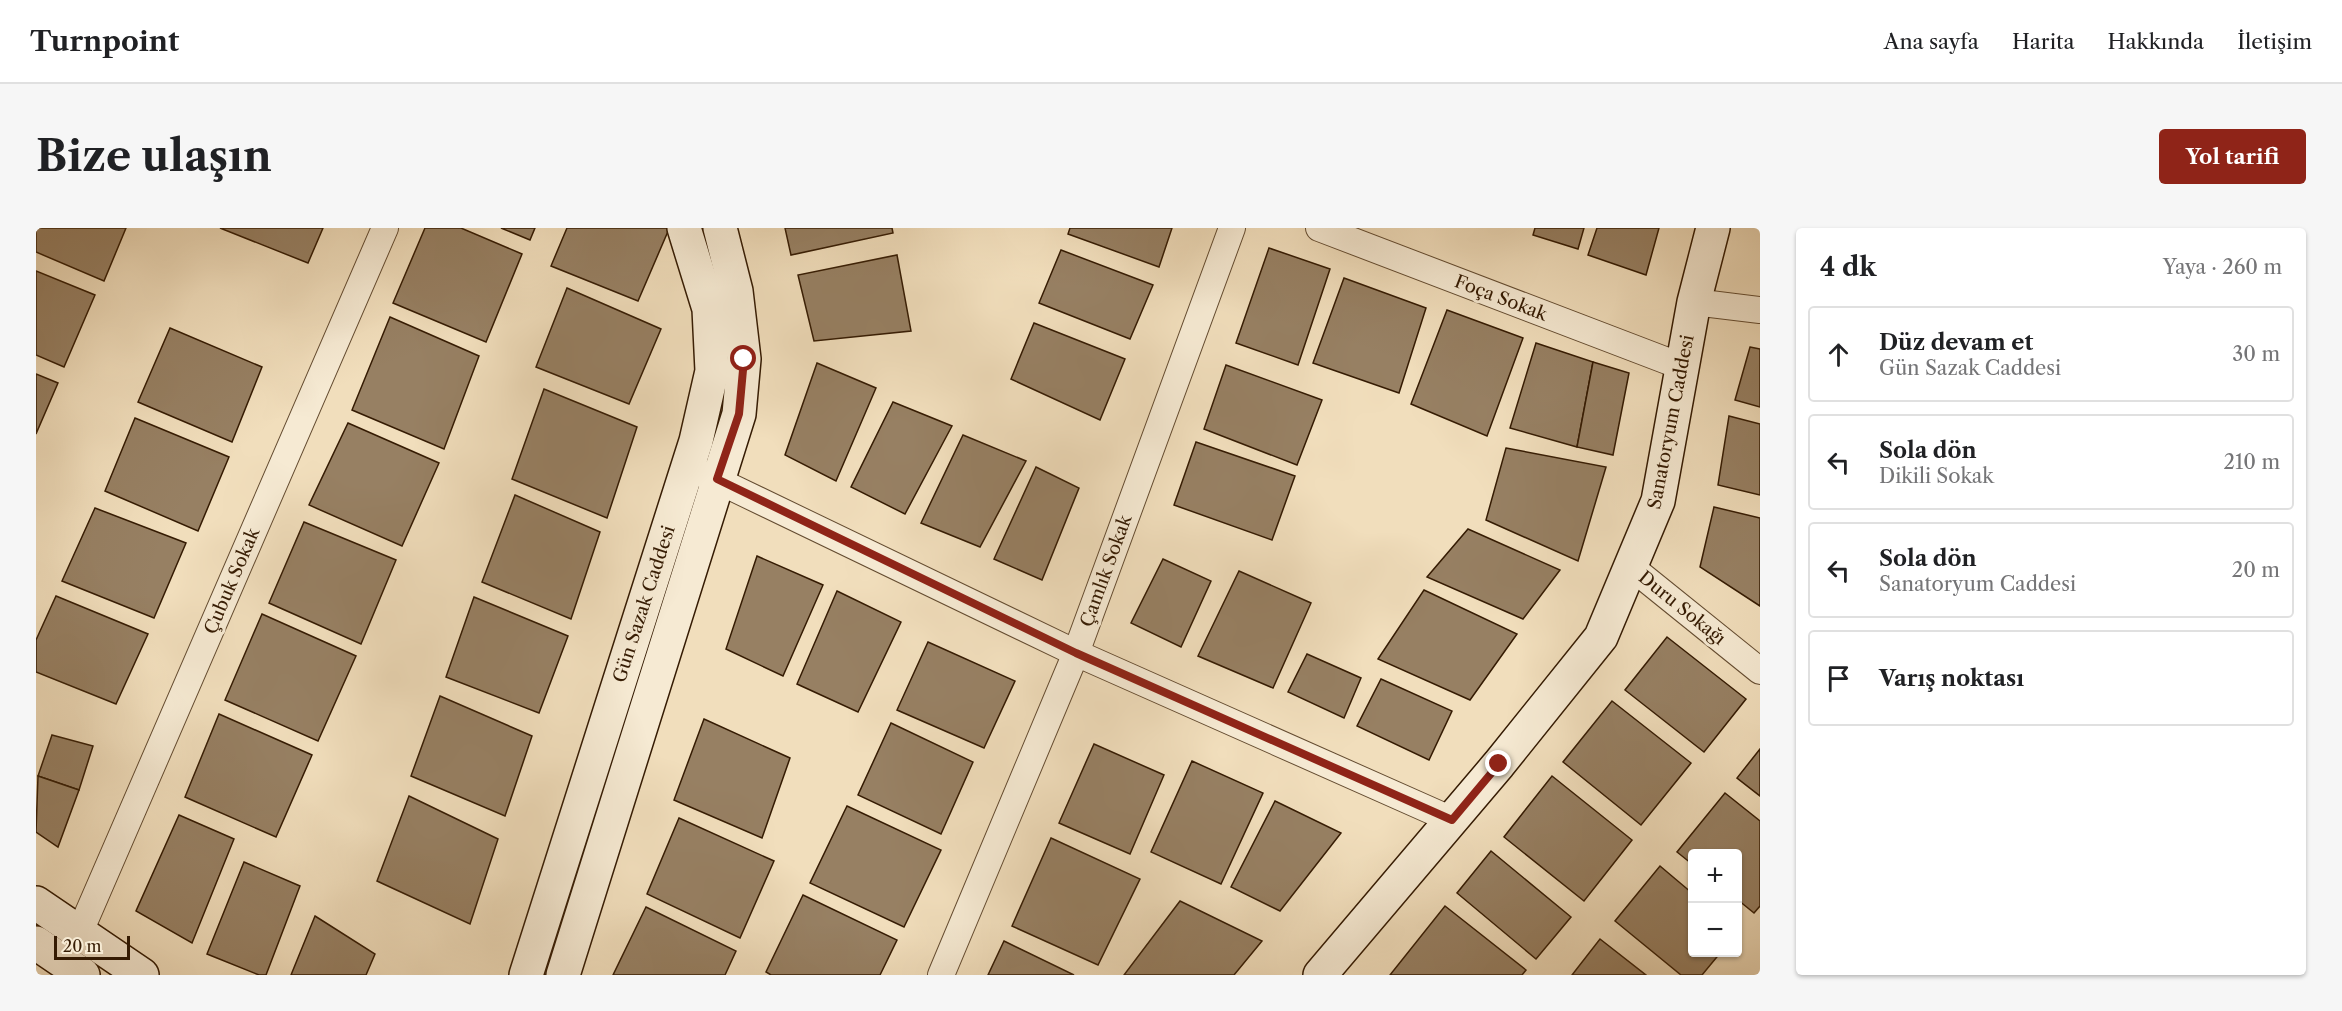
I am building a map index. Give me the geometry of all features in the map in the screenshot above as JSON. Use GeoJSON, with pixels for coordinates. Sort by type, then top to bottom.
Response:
{"type":"FeatureCollection","features":[{"type":"Feature","properties":{"kind":"main road","name":"Gün Sazak Caddesi"},"geometry":{"type":"LineString","coordinates":[[563,975],[703,473],[712,371],[709,309],[684,228]]}},
{"type":"Feature","properties":{"kind":"main road","name":"Gün Sazak Caddesi"},"geometry":{"type":"LineString","coordinates":[[526,975],[703,473],[739,414],[744,359],[736,291],[720,228]]}},
{"type":"Feature","properties":{"kind":"main road","name":"Sanatoryum Caddesi"},"geometry":{"type":"LineString","coordinates":[[1320,975],[1452,820],[1601,637],[1658,501],[1694,302],[1713,228]]}},
{"type":"Feature","properties":{"kind":"main road"},"geometry":{"type":"LineString","coordinates":[[36,903],[142,975]]}},
{"type":"Feature","properties":{"kind":"main road"},"geometry":{"type":"LineString","coordinates":[[36,944],[83,975]]}},
{"type":"Feature","properties":{"kind":"street","name":"Çubuk Sokak"},"geometry":{"type":"LineString","coordinates":[[80,934],[385,228]]}},
{"type":"Feature","properties":{"kind":"street","name":"Çamlık Sokak"},"geometry":{"type":"LineString","coordinates":[[941,975],[1076,653],[1232,228]]}},
{"type":"Feature","properties":{"kind":"street","name":"Foça Sokak"},"geometry":{"type":"LineString","coordinates":[[1318,228],[1683,367]]}},
{"type":"Feature","properties":{"kind":"street"},"geometry":{"type":"LineString","coordinates":[[1694,302],[1760,310]]}},
{"type":"Feature","properties":{"kind":"street"},"geometry":{"type":"LineString","coordinates":[[703,473],[1076,653],[1452,820]]}},
{"type":"Feature","properties":{"kind":"street","name":"Duru Sokağı"},"geometry":{"type":"LineString","coordinates":[[1631,567],[1760,671]]}},
{"type":"Feature","properties":{"kind":"building"},"geometry":{"type":"Polygon","coordinates":[[[36,228],[126,228],[104,281],[36,252],[36,228]]]}},
{"type":"Feature","properties":{"kind":"building"},"geometry":{"type":"Polygon","coordinates":[[[220,228],[323,228],[308,263],[220,228]]]}},
{"type":"Feature","properties":{"kind":"building"},"geometry":{"type":"Polygon","coordinates":[[[425,228],[461,228],[522,254],[486,342],[393,303],[425,228]]]}},
{"type":"Feature","properties":{"kind":"building"},"geometry":{"type":"Polygon","coordinates":[[[501,228],[535,228],[530,240],[501,228]]]}},
{"type":"Feature","properties":{"kind":"building"},"geometry":{"type":"Polygon","coordinates":[[[567,228],[669,229],[638,301],[551,266],[567,228]]]}},
{"type":"Feature","properties":{"kind":"building"},"geometry":{"type":"Polygon","coordinates":[[[785,228],[892,228],[893,233],[791,255],[785,228]]]}},
{"type":"Feature","properties":{"kind":"building"},"geometry":{"type":"Polygon","coordinates":[[[1070,228],[1172,228],[1159,267],[1068,234],[1070,228]]]}},
{"type":"Feature","properties":{"kind":"building"},"geometry":{"type":"Polygon","coordinates":[[[1535,228],[1584,228],[1578,249],[1533,235],[1535,228]]]}},
{"type":"Feature","properties":{"kind":"building"},"geometry":{"type":"Polygon","coordinates":[[[1597,228],[1659,228],[1646,275],[1588,255],[1597,228]]]}},
{"type":"Feature","properties":{"kind":"building"},"geometry":{"type":"Polygon","coordinates":[[[1269,248],[1330,269],[1298,365],[1236,343],[1269,248]]]}},
{"type":"Feature","properties":{"kind":"building"},"geometry":{"type":"Polygon","coordinates":[[[1061,250],[1153,285],[1130,339],[1039,303],[1061,250]]]}},
{"type":"Feature","properties":{"kind":"building"},"geometry":{"type":"Polygon","coordinates":[[[897,255],[911,331],[814,341],[798,275],[897,255]]]}},
{"type":"Feature","properties":{"kind":"building"},"geometry":{"type":"Polygon","coordinates":[[[36,271],[95,295],[64,367],[36,355],[36,271]]]}},
{"type":"Feature","properties":{"kind":"building"},"geometry":{"type":"Polygon","coordinates":[[[1344,278],[1426,308],[1399,393],[1313,363],[1344,278]]]}},
{"type":"Feature","properties":{"kind":"building"},"geometry":{"type":"Polygon","coordinates":[[[567,288],[661,329],[629,404],[536,367],[567,288]]]}},
{"type":"Feature","properties":{"kind":"building"},"geometry":{"type":"Polygon","coordinates":[[[1447,310],[1523,338],[1487,436],[1411,404],[1447,310]]]}},
{"type":"Feature","properties":{"kind":"building"},"geometry":{"type":"Polygon","coordinates":[[[390,317],[479,356],[444,449],[352,410],[390,317]]]}},
{"type":"Feature","properties":{"kind":"building"},"geometry":{"type":"Polygon","coordinates":[[[1034,323],[1125,359],[1100,420],[1011,379],[1034,323]]]}},
{"type":"Feature","properties":{"kind":"building"},"geometry":{"type":"Polygon","coordinates":[[[170,328],[262,367],[232,442],[138,402],[170,328]]]}},
{"type":"Feature","properties":{"kind":"building"},"geometry":{"type":"Polygon","coordinates":[[[1536,343],[1593,362],[1577,447],[1510,428],[1536,343]]]}},
{"type":"Feature","properties":{"kind":"building"},"geometry":{"type":"Polygon","coordinates":[[[1750,347],[1760,349],[1760,407],[1735,400],[1750,347]]]}},
{"type":"Feature","properties":{"kind":"building"},"geometry":{"type":"Polygon","coordinates":[[[1593,362],[1629,373],[1613,455],[1577,447],[1593,362]]]}},
{"type":"Feature","properties":{"kind":"building"},"geometry":{"type":"Polygon","coordinates":[[[817,363],[876,388],[836,481],[785,455],[817,363]]]}},
{"type":"Feature","properties":{"kind":"building"},"geometry":{"type":"Polygon","coordinates":[[[1226,365],[1322,400],[1297,465],[1204,429],[1226,365]]]}},
{"type":"Feature","properties":{"kind":"building"},"geometry":{"type":"Polygon","coordinates":[[[36,374],[58,383],[36,434],[36,374]]]}},
{"type":"Feature","properties":{"kind":"building"},"geometry":{"type":"Polygon","coordinates":[[[544,389],[637,427],[607,518],[512,479],[544,389]]]}},
{"type":"Feature","properties":{"kind":"building"},"geometry":{"type":"Polygon","coordinates":[[[893,402],[952,426],[905,514],[851,487],[893,402]]]}},
{"type":"Feature","properties":{"kind":"building"},"geometry":{"type":"Polygon","coordinates":[[[1729,416],[1760,424],[1760,495],[1718,485],[1729,416]]]}},
{"type":"Feature","properties":{"kind":"building"},"geometry":{"type":"Polygon","coordinates":[[[135,418],[229,457],[198,531],[105,491],[135,418]]]}},
{"type":"Feature","properties":{"kind":"building"},"geometry":{"type":"Polygon","coordinates":[[[348,423],[439,463],[402,546],[309,505],[348,423]]]}},
{"type":"Feature","properties":{"kind":"building"},"geometry":{"type":"Polygon","coordinates":[[[963,435],[1026,461],[980,547],[921,523],[963,435]]]}},
{"type":"Feature","properties":{"kind":"building"},"geometry":{"type":"Polygon","coordinates":[[[1196,442],[1295,476],[1272,540],[1174,505],[1196,442]]]}},
{"type":"Feature","properties":{"kind":"building"},"geometry":{"type":"Polygon","coordinates":[[[1506,448],[1606,467],[1578,561],[1486,520],[1506,448]]]}},
{"type":"Feature","properties":{"kind":"building"},"geometry":{"type":"Polygon","coordinates":[[[1036,467],[1079,488],[1042,580],[994,559],[1036,467]]]}},
{"type":"Feature","properties":{"kind":"building"},"geometry":{"type":"Polygon","coordinates":[[[515,495],[600,532],[571,619],[482,582],[515,495]]]}},
{"type":"Feature","properties":{"kind":"building"},"geometry":{"type":"Polygon","coordinates":[[[1714,507],[1760,518],[1760,606],[1700,567],[1714,507]]]}},
{"type":"Feature","properties":{"kind":"building"},"geometry":{"type":"Polygon","coordinates":[[[95,508],[186,543],[154,618],[62,581],[95,508]]]}},
{"type":"Feature","properties":{"kind":"building"},"geometry":{"type":"Polygon","coordinates":[[[304,522],[396,560],[361,644],[269,603],[304,522]]]}},
{"type":"Feature","properties":{"kind":"building"},"geometry":{"type":"Polygon","coordinates":[[[1468,529],[1560,570],[1523,619],[1427,577],[1468,529]]]}},
{"type":"Feature","properties":{"kind":"building"},"geometry":{"type":"Polygon","coordinates":[[[757,556],[823,585],[783,676],[726,649],[757,556]]]}},
{"type":"Feature","properties":{"kind":"building"},"geometry":{"type":"Polygon","coordinates":[[[1163,559],[1211,581],[1181,647],[1131,623],[1163,559]]]}},
{"type":"Feature","properties":{"kind":"building"},"geometry":{"type":"Polygon","coordinates":[[[1239,571],[1311,603],[1273,688],[1198,656],[1239,571]]]}},
{"type":"Feature","properties":{"kind":"building"},"geometry":{"type":"Polygon","coordinates":[[[1424,590],[1517,634],[1470,700],[1378,659],[1424,590]]]}},
{"type":"Feature","properties":{"kind":"building"},"geometry":{"type":"Polygon","coordinates":[[[837,591],[901,622],[858,712],[797,684],[837,591]]]}},
{"type":"Feature","properties":{"kind":"building"},"geometry":{"type":"Polygon","coordinates":[[[56,596],[148,634],[116,704],[36,672],[36,640],[56,596]]]}},
{"type":"Feature","properties":{"kind":"building"},"geometry":{"type":"Polygon","coordinates":[[[474,597],[568,636],[539,713],[446,677],[474,597]]]}},
{"type":"Feature","properties":{"kind":"building"},"geometry":{"type":"Polygon","coordinates":[[[262,614],[356,656],[318,741],[225,700],[262,614]]]}},
{"type":"Feature","properties":{"kind":"building"},"geometry":{"type":"Polygon","coordinates":[[[1667,637],[1746,699],[1704,752],[1625,690],[1667,637]]]}},
{"type":"Feature","properties":{"kind":"building"},"geometry":{"type":"Polygon","coordinates":[[[928,642],[1015,681],[984,748],[897,710],[928,642]]]}},
{"type":"Feature","properties":{"kind":"building"},"geometry":{"type":"Polygon","coordinates":[[[1307,654],[1361,678],[1344,718],[1288,692],[1307,654]]]}},
{"type":"Feature","properties":{"kind":"building"},"geometry":{"type":"Polygon","coordinates":[[[1381,679],[1452,711],[1429,760],[1357,726],[1381,679]]]}},
{"type":"Feature","properties":{"kind":"building"},"geometry":{"type":"Polygon","coordinates":[[[440,696],[532,736],[505,816],[411,776],[440,696]]]}},
{"type":"Feature","properties":{"kind":"building"},"geometry":{"type":"Polygon","coordinates":[[[1612,701],[1691,763],[1641,825],[1563,762],[1612,701]]]}},
{"type":"Feature","properties":{"kind":"building"},"geometry":{"type":"Polygon","coordinates":[[[219,714],[312,755],[276,837],[185,797],[219,714]]]}},
{"type":"Feature","properties":{"kind":"building"},"geometry":{"type":"Polygon","coordinates":[[[704,719],[790,758],[762,838],[674,800],[704,719]]]}},
{"type":"Feature","properties":{"kind":"building"},"geometry":{"type":"Polygon","coordinates":[[[891,723],[973,762],[941,834],[858,795],[891,723]]]}},
{"type":"Feature","properties":{"kind":"building"},"geometry":{"type":"Polygon","coordinates":[[[52,735],[93,746],[79,790],[38,776],[52,735]]]}},
{"type":"Feature","properties":{"kind":"building"},"geometry":{"type":"Polygon","coordinates":[[[1094,744],[1164,775],[1130,854],[1059,823],[1094,744]]]}},
{"type":"Feature","properties":{"kind":"building"},"geometry":{"type":"Polygon","coordinates":[[[1760,749],[1760,796],[1737,778],[1760,749]]]}},
{"type":"Feature","properties":{"kind":"building"},"geometry":{"type":"Polygon","coordinates":[[[1192,761],[1263,793],[1221,884],[1151,852],[1192,761]]]}},
{"type":"Feature","properties":{"kind":"building"},"geometry":{"type":"Polygon","coordinates":[[[38,776],[79,790],[58,847],[36,832],[38,776]]]}},
{"type":"Feature","properties":{"kind":"building"},"geometry":{"type":"Polygon","coordinates":[[[1552,776],[1632,840],[1584,901],[1504,837],[1552,776]]]}},
{"type":"Feature","properties":{"kind":"building"},"geometry":{"type":"Polygon","coordinates":[[[1725,793],[1760,821],[1760,906],[1754,913],[1742,903],[1742,849],[1688,849],[1688,861],[1677,852],[1725,793]]]}},
{"type":"Feature","properties":{"kind":"building"},"geometry":{"type":"Polygon","coordinates":[[[409,796],[498,839],[470,924],[377,881],[409,796]]]}},
{"type":"Feature","properties":{"kind":"building"},"geometry":{"type":"Polygon","coordinates":[[[1275,801],[1341,833],[1280,911],[1231,887],[1275,801]]]}},
{"type":"Feature","properties":{"kind":"building"},"geometry":{"type":"Polygon","coordinates":[[[847,806],[941,850],[904,927],[810,883],[847,806]]]}},
{"type":"Feature","properties":{"kind":"building"},"geometry":{"type":"Polygon","coordinates":[[[179,815],[234,839],[192,943],[136,911],[179,815]]]}},
{"type":"Feature","properties":{"kind":"building"},"geometry":{"type":"Polygon","coordinates":[[[679,818],[774,861],[740,938],[647,894],[679,818]]]}},
{"type":"Feature","properties":{"kind":"building"},"geometry":{"type":"Polygon","coordinates":[[[1051,838],[1140,879],[1098,965],[1012,926],[1051,838]]]}},
{"type":"Feature","properties":{"kind":"building"},"geometry":{"type":"Polygon","coordinates":[[[1491,851],[1571,917],[1536,959],[1457,893],[1491,851]]]}},
{"type":"Feature","properties":{"kind":"building"},"geometry":{"type":"Polygon","coordinates":[[[244,862],[300,886],[266,975],[259,975],[207,954],[244,862]]]}},
{"type":"Feature","properties":{"kind":"building"},"geometry":{"type":"Polygon","coordinates":[[[1660,866],[1688,890],[1688,957],[1717,957],[1702,975],[1681,975],[1615,921],[1660,866]]]}},
{"type":"Feature","properties":{"kind":"building"},"geometry":{"type":"Polygon","coordinates":[[[803,895],[897,940],[880,975],[771,975],[766,972],[803,895]]]}},
{"type":"Feature","properties":{"kind":"building"},"geometry":{"type":"Polygon","coordinates":[[[1180,901],[1262,941],[1234,975],[1124,975],[1180,901]]]}},
{"type":"Feature","properties":{"kind":"building"},"geometry":{"type":"Polygon","coordinates":[[[1445,906],[1526,970],[1522,975],[1390,975],[1445,906]]]}},
{"type":"Feature","properties":{"kind":"building"},"geometry":{"type":"Polygon","coordinates":[[[646,907],[736,951],[725,975],[613,975],[646,907]]]}},
{"type":"Feature","properties":{"kind":"building"},"geometry":{"type":"Polygon","coordinates":[[[315,916],[375,954],[366,975],[291,975],[315,916]]]}},
{"type":"Feature","properties":{"kind":"building"},"geometry":{"type":"Polygon","coordinates":[[[1600,939],[1646,975],[1572,975],[1600,939]]]}},
{"type":"Feature","properties":{"kind":"building"},"geometry":{"type":"Polygon","coordinates":[[[1004,941],[1074,975],[988,975],[1004,941]]]}},
{"type":"Feature","properties":{"kind":"route"},"geometry":{"type":"LineString","coordinates":[[744,359],[739,414],[717,479],[1076,653],[1452,820],[1499,764]]}}]}
